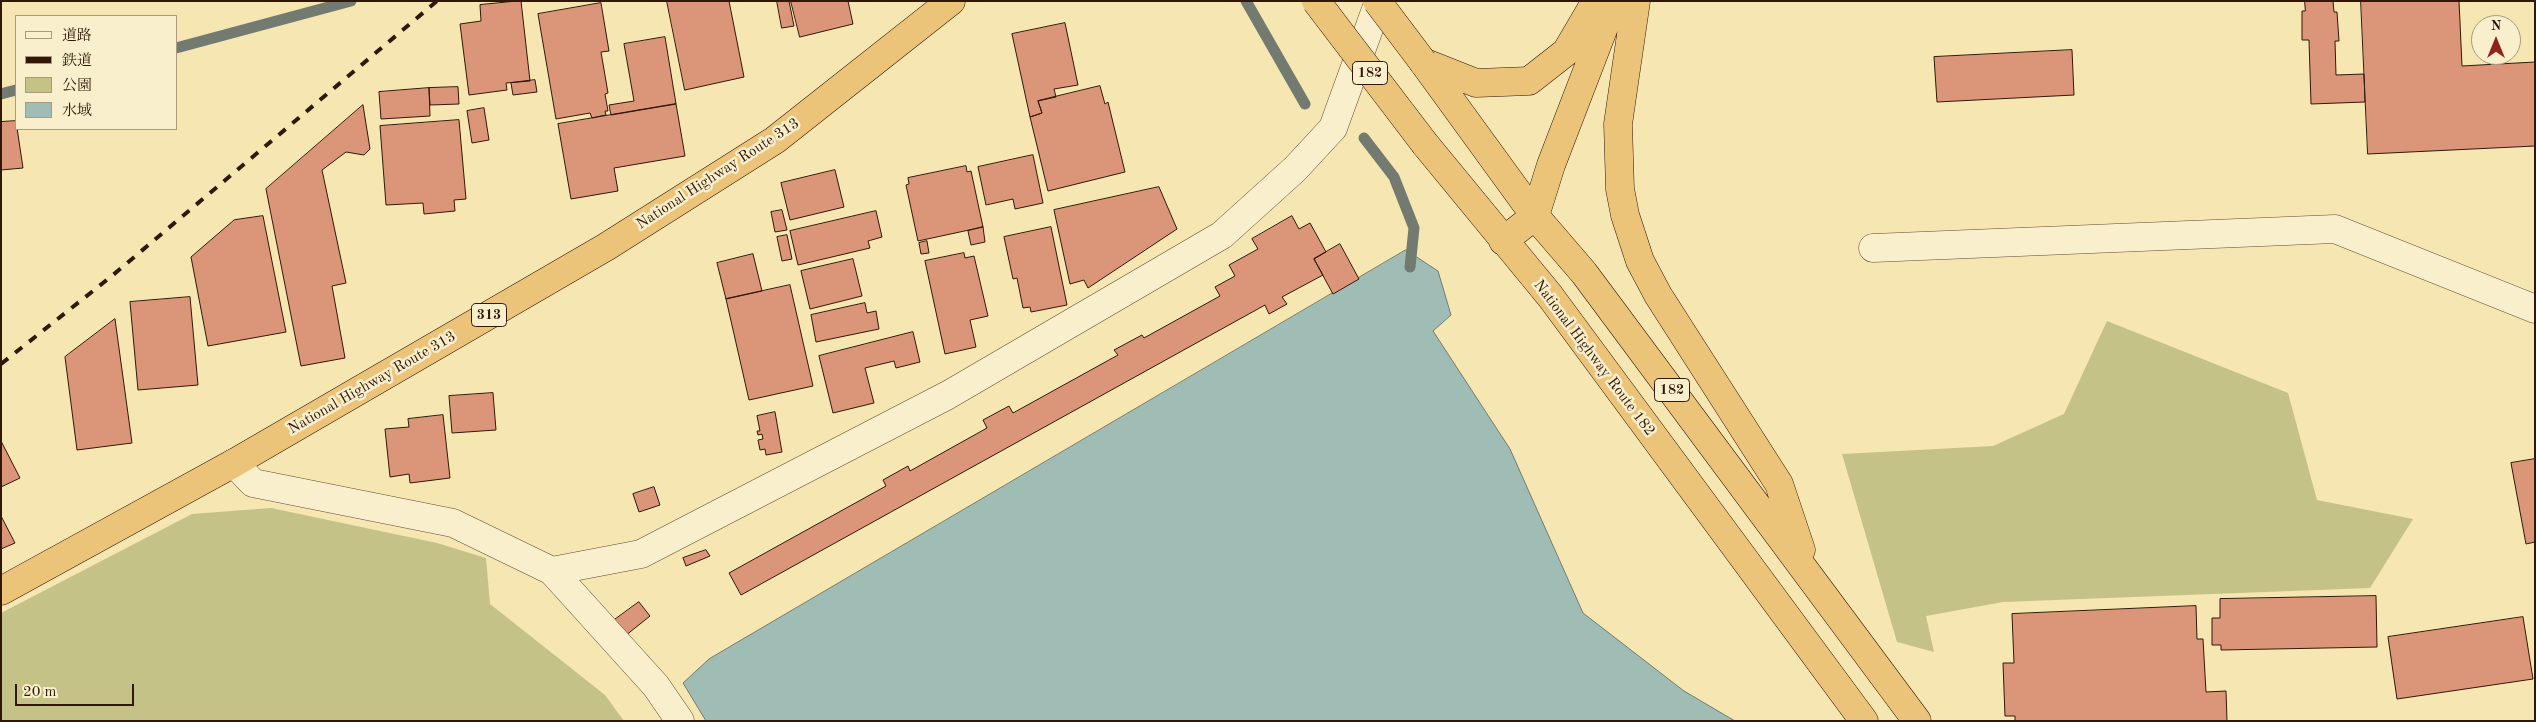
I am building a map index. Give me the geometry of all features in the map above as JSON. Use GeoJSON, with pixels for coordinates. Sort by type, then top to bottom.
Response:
{"type":"FeatureCollection","features":[{"type":"Feature","properties":{"kind":"highway","name":"National Highway Route 313"},"geometry":{"type":"LineString","coordinates":[[1,591],[234,463],[606,247],[775,140],[951,1]]}},
{"type":"Feature","properties":{"kind":"highway","name":"National Highway Route 182"},"geometry":{"type":"LineString","coordinates":[[1316,1],[1424,144],[1550,296],[1864,721]]}},
{"type":"Feature","properties":{"kind":"highway","name":"182"},"geometry":{"type":"LineString","coordinates":[[1378,1],[1535,216],[1584,273],[1810,573],[1917,721]]}},
{"type":"Feature","properties":{"kind":"highway"},"geometry":{"type":"LineString","coordinates":[[1423,62],[1476,83],[1529,81],[1566,52],[1596,1]]}},
{"type":"Feature","properties":{"kind":"highway"},"geometry":{"type":"LineString","coordinates":[[1503,240],[1535,216],[1552,165],[1614,1]]}},
{"type":"Feature","properties":{"kind":"highway"},"geometry":{"type":"LineString","coordinates":[[1636,1],[1618,124],[1620,189],[1625,215],[1640,261],[1658,295],[1779,484],[1810,573]]}},
{"type":"Feature","properties":{"kind":"street"},"geometry":{"type":"LineString","coordinates":[[552,571],[641,554],[948,394],[1222,235],[1296,169],[1334,128],[1378,1]]}},
{"type":"Feature","properties":{"kind":"street"},"geometry":{"type":"LineString","coordinates":[[1872,248],[2335,229],[2535,309]]}},
{"type":"Feature","properties":{"kind":"street"},"geometry":{"type":"LineString","coordinates":[[234,463],[253,483],[453,523],[552,571],[656,686],[680,721]]}},
{"type":"Feature","properties":{"kind":"green space"},"geometry":{"type":"Polygon","coordinates":[[[2107,321],[2288,393],[2317,500],[2413,519],[2370,588],[2003,602],[1926,616],[1934,652],[1897,642],[1842,454],[1993,446],[2064,414],[2107,321]]]}},
{"type":"Feature","properties":{"kind":"green space"},"geometry":{"type":"Polygon","coordinates":[[[271,508],[437,543],[486,558],[490,604],[605,695],[624,721],[1,721],[1,613],[192,514],[271,508]]]}},
{"type":"Feature","properties":{"kind":"water"},"geometry":{"type":"Polygon","coordinates":[[[1406,250],[1438,271],[1451,315],[1433,331],[1510,449],[1583,613],[1684,691],[1735,721],[706,721],[683,683],[709,659],[1406,250]]]}},
{"type":"Feature","properties":{"kind":"building"},"geometry":{"type":"Polygon","coordinates":[[[521,1],[530,81],[506,83],[507,90],[469,95],[460,24],[481,21],[480,5],[521,1]]]}},
{"type":"Feature","properties":{"kind":"building"},"geometry":{"type":"Polygon","coordinates":[[[667,1],[729,1],[744,77],[685,90],[667,1]]]}},
{"type":"Feature","properties":{"kind":"building"},"geometry":{"type":"Polygon","coordinates":[[[777,1],[789,1],[794,26],[782,28],[777,1]]]}},
{"type":"Feature","properties":{"kind":"building"},"geometry":{"type":"Polygon","coordinates":[[[791,1],[848,1],[853,24],[800,37],[791,1]]]}},
{"type":"Feature","properties":{"kind":"building"},"geometry":{"type":"Polygon","coordinates":[[[2305,1],[2333,1],[2334,12],[2337,12],[2339,41],[2335,41],[2336,75],[2364,74],[2365,102],[2311,104],[2309,40],[2302,40],[2302,11],[2305,11],[2305,1]]]}},
{"type":"Feature","properties":{"kind":"building"},"geometry":{"type":"Polygon","coordinates":[[[2361,1],[2459,1],[2462,66],[2521,65],[2521,63],[2535,62],[2535,146],[2368,154],[2361,1]]]}},
{"type":"Feature","properties":{"kind":"building"},"geometry":{"type":"Polygon","coordinates":[[[601,3],[609,51],[601,52],[608,93],[605,94],[608,111],[605,111],[606,115],[592,118],[590,113],[556,119],[538,14],[601,3]]]}},
{"type":"Feature","properties":{"kind":"building"},"geometry":{"type":"Polygon","coordinates":[[[1065,23],[1078,85],[1054,89],[1056,97],[1038,101],[1042,113],[1030,117],[1012,34],[1065,23]]]}},
{"type":"Feature","properties":{"kind":"building"},"geometry":{"type":"Polygon","coordinates":[[[665,37],[676,104],[611,115],[609,105],[634,101],[624,44],[665,37]]]}},
{"type":"Feature","properties":{"kind":"building"},"geometry":{"type":"Polygon","coordinates":[[[2072,50],[2074,95],[1937,102],[1934,57],[2072,50]]]}},
{"type":"Feature","properties":{"kind":"building"},"geometry":{"type":"Polygon","coordinates":[[[535,80],[537,92],[513,95],[511,83],[535,80]]]}},
{"type":"Feature","properties":{"kind":"building"},"geometry":{"type":"Polygon","coordinates":[[[1100,86],[1105,104],[1108,102],[1125,172],[1048,191],[1030,117],[1042,113],[1038,101],[1100,86]]]}},
{"type":"Feature","properties":{"kind":"building"},"geometry":{"type":"Polygon","coordinates":[[[458,87],[459,104],[430,105],[429,88],[458,87]]]}},
{"type":"Feature","properties":{"kind":"building"},"geometry":{"type":"Polygon","coordinates":[[[429,88],[430,116],[381,119],[379,92],[429,88]]]}},
{"type":"Feature","properties":{"kind":"building"},"geometry":{"type":"Polygon","coordinates":[[[676,104],[685,156],[614,168],[618,191],[571,199],[558,124],[676,104]]]}},
{"type":"Feature","properties":{"kind":"building"},"geometry":{"type":"Polygon","coordinates":[[[363,105],[370,149],[364,155],[346,152],[322,170],[346,283],[332,286],[345,358],[301,366],[266,189],[363,105]]]}},
{"type":"Feature","properties":{"kind":"building"},"geometry":{"type":"Polygon","coordinates":[[[484,108],[489,140],[472,143],[467,111],[484,108]]]}},
{"type":"Feature","properties":{"kind":"building"},"geometry":{"type":"Polygon","coordinates":[[[459,120],[466,199],[454,200],[455,211],[424,214],[423,203],[386,205],[380,126],[459,120]]]}},
{"type":"Feature","properties":{"kind":"building"},"geometry":{"type":"Polygon","coordinates":[[[15,121],[15,130],[17,130],[23,168],[1,170],[1,122],[15,121]]]}},
{"type":"Feature","properties":{"kind":"building"},"geometry":{"type":"Polygon","coordinates":[[[1033,155],[1043,203],[1015,209],[1013,199],[986,205],[978,167],[1033,155]]]}},
{"type":"Feature","properties":{"kind":"building"},"geometry":{"type":"Polygon","coordinates":[[[966,166],[967,172],[971,171],[983,227],[918,241],[906,185],[909,184],[908,178],[966,166]]]}},
{"type":"Feature","properties":{"kind":"building"},"geometry":{"type":"Polygon","coordinates":[[[835,170],[844,207],[790,220],[781,183],[835,170]]]}},
{"type":"Feature","properties":{"kind":"building"},"geometry":{"type":"Polygon","coordinates":[[[1159,187],[1177,229],[1088,288],[1084,280],[1070,284],[1054,210],[1159,187]]]}},
{"type":"Feature","properties":{"kind":"building"},"geometry":{"type":"Polygon","coordinates":[[[782,210],[787,230],[775,232],[771,212],[782,210]]]}},
{"type":"Feature","properties":{"kind":"building"},"geometry":{"type":"Polygon","coordinates":[[[876,211],[882,237],[868,241],[870,248],[798,265],[790,231],[876,211]]]}},
{"type":"Feature","properties":{"kind":"building"},"geometry":{"type":"Polygon","coordinates":[[[263,216],[286,332],[208,346],[191,257],[234,220],[263,216]]]}},
{"type":"Feature","properties":{"kind":"building"},"geometry":{"type":"Polygon","coordinates":[[[1292,216],[1299,229],[1310,223],[1326,252],[1314,259],[1323,275],[1282,297],[1287,304],[1269,314],[1265,305],[741,595],[729,573],[886,486],[883,480],[908,466],[910,471],[987,428],[983,420],[1009,406],[1013,413],[1118,355],[1114,350],[1142,335],[1144,338],[1220,296],[1215,287],[1235,276],[1229,265],[1258,249],[1252,239],[1292,216]]]}},
{"type":"Feature","properties":{"kind":"building"},"geometry":{"type":"Polygon","coordinates":[[[983,227],[985,242],[971,245],[968,231],[983,227]]]}},
{"type":"Feature","properties":{"kind":"building"},"geometry":{"type":"Polygon","coordinates":[[[1051,227],[1067,305],[1031,312],[1030,307],[1023,308],[1017,278],[1013,279],[1004,237],[1051,227]]]}},
{"type":"Feature","properties":{"kind":"building"},"geometry":{"type":"Polygon","coordinates":[[[787,235],[792,259],[782,261],[777,237],[787,235]]]}},
{"type":"Feature","properties":{"kind":"building"},"geometry":{"type":"Polygon","coordinates":[[[927,241],[929,253],[921,254],[919,243],[927,241]]]}},
{"type":"Feature","properties":{"kind":"building"},"geometry":{"type":"Polygon","coordinates":[[[1340,244],[1359,279],[1333,294],[1314,259],[1340,244]]]}},
{"type":"Feature","properties":{"kind":"building"},"geometry":{"type":"Polygon","coordinates":[[[964,253],[965,258],[974,256],[988,316],[970,320],[976,347],[945,354],[925,261],[964,253]]]}},
{"type":"Feature","properties":{"kind":"building"},"geometry":{"type":"Polygon","coordinates":[[[753,254],[762,291],[726,299],[717,263],[753,254]]]}},
{"type":"Feature","properties":{"kind":"building"},"geometry":{"type":"Polygon","coordinates":[[[853,259],[862,296],[810,309],[801,271],[853,259]]]}},
{"type":"Feature","properties":{"kind":"building"},"geometry":{"type":"Polygon","coordinates":[[[790,285],[813,386],[749,400],[726,299],[790,285]]]}},
{"type":"Feature","properties":{"kind":"building"},"geometry":{"type":"Polygon","coordinates":[[[190,297],[198,385],[138,390],[130,302],[190,297]]]}},
{"type":"Feature","properties":{"kind":"building"},"geometry":{"type":"Polygon","coordinates":[[[865,303],[867,313],[876,311],[879,329],[816,342],[811,315],[865,303]]]}},
{"type":"Feature","properties":{"kind":"building"},"geometry":{"type":"Polygon","coordinates":[[[115,319],[132,443],[77,450],[65,357],[115,319]]]}},
{"type":"Feature","properties":{"kind":"building"},"geometry":{"type":"Polygon","coordinates":[[[913,332],[920,362],[896,368],[894,361],[865,368],[874,403],[833,413],[819,356],[913,332]]]}},
{"type":"Feature","properties":{"kind":"building"},"geometry":{"type":"Polygon","coordinates":[[[493,393],[496,430],[452,433],[449,396],[493,393]]]}},
{"type":"Feature","properties":{"kind":"building"},"geometry":{"type":"Polygon","coordinates":[[[775,412],[782,452],[766,455],[765,449],[760,450],[758,440],[763,439],[762,434],[758,435],[757,431],[760,431],[757,416],[775,412]]]}},
{"type":"Feature","properties":{"kind":"building"},"geometry":{"type":"Polygon","coordinates":[[[443,415],[450,478],[410,483],[409,474],[390,477],[385,429],[409,427],[408,419],[443,415]]]}},
{"type":"Feature","properties":{"kind":"building"},"geometry":{"type":"Polygon","coordinates":[[[1,441],[20,478],[1,487],[1,441]]]}},
{"type":"Feature","properties":{"kind":"building"},"geometry":{"type":"Polygon","coordinates":[[[2535,459],[2535,542],[2526,544],[2511,463],[2535,459]]]}},
{"type":"Feature","properties":{"kind":"building"},"geometry":{"type":"Polygon","coordinates":[[[654,487],[660,505],[639,512],[633,494],[654,487]]]}},
{"type":"Feature","properties":{"kind":"building"},"geometry":{"type":"Polygon","coordinates":[[[1,516],[15,543],[1,549],[1,516]]]}},
{"type":"Feature","properties":{"kind":"building"},"geometry":{"type":"Polygon","coordinates":[[[706,550],[710,556],[686,566],[683,558],[706,550]]]}},
{"type":"Feature","properties":{"kind":"building"},"geometry":{"type":"Polygon","coordinates":[[[2376,596],[2377,647],[2221,650],[2221,645],[2212,645],[2212,618],[2220,618],[2220,599],[2376,596]]]}},
{"type":"Feature","properties":{"kind":"building"},"geometry":{"type":"Polygon","coordinates":[[[639,602],[650,616],[625,636],[613,621],[639,602]]]}},
{"type":"Feature","properties":{"kind":"building"},"geometry":{"type":"Polygon","coordinates":[[[2196,606],[2197,639],[2203,639],[2206,692],[2226,691],[2227,721],[2015,721],[2015,716],[2005,716],[2003,663],[2014,663],[2012,614],[2196,606]]]}},
{"type":"Feature","properties":{"kind":"building"},"geometry":{"type":"Polygon","coordinates":[[[2523,617],[2533,679],[2397,699],[2388,637],[2523,617]]]}},
{"type":"Feature","properties":{"kind":"waterway"},"geometry":{"type":"LineString","coordinates":[[178,47],[351,1]]}},
{"type":"Feature","properties":{"kind":"waterway"},"geometry":{"type":"LineString","coordinates":[[1246,1],[1305,104]]}},
{"type":"Feature","properties":{"kind":"waterway"},"geometry":{"type":"LineString","coordinates":[[1,94],[15,90]]}},
{"type":"Feature","properties":{"kind":"waterway"},"geometry":{"type":"LineString","coordinates":[[1364,138],[1394,177],[1414,228],[1410,267]]}},
{"type":"Feature","properties":{"kind":"railway"},"geometry":{"type":"LineString","coordinates":[[1,364],[113,275],[437,1]]}}]}
